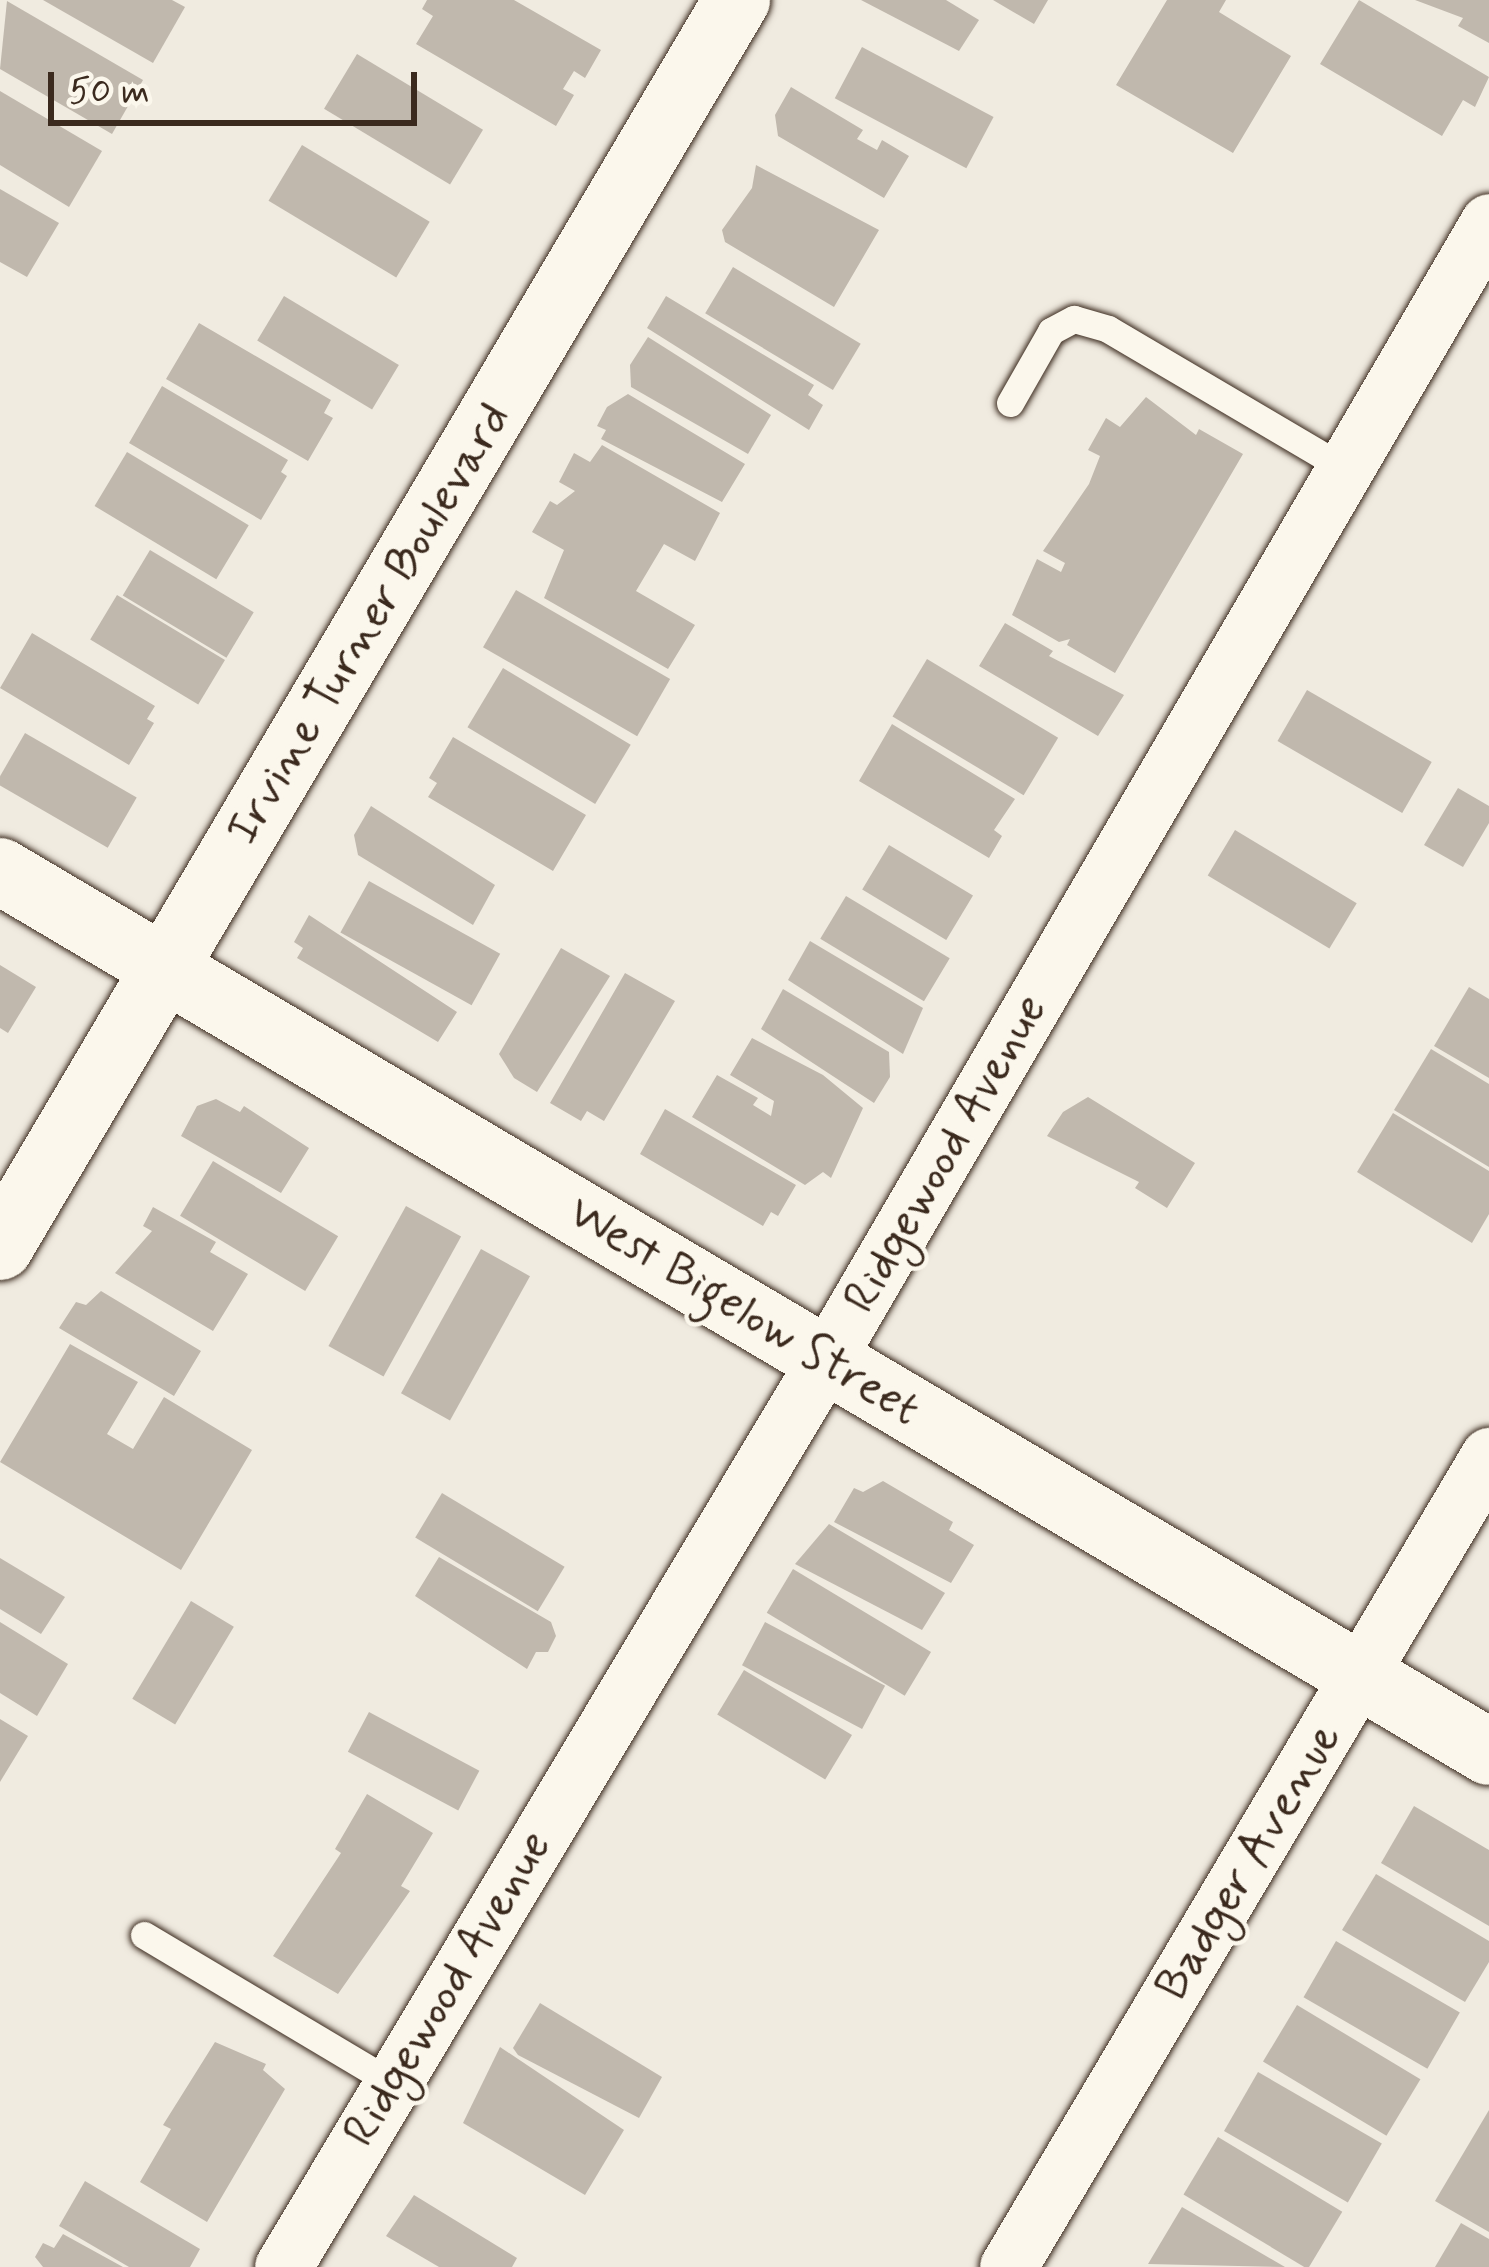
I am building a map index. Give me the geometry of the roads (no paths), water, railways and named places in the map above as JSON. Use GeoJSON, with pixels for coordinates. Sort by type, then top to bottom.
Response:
{"type":"FeatureCollection","features":[{"type":"Feature","properties":{"kind":"street","name":"Irvine Turner Boulevard"},"geometry":{"type":"LineString","coordinates":[[0,1247],[737,0]]}},
{"type":"Feature","properties":{"kind":"street","name":"Ridgewood Avenue"},"geometry":{"type":"LineString","coordinates":[[284,2267],[825,1361],[1489,222]]}},
{"type":"Feature","properties":{"kind":"street","name":"West Bigelow Street"},"geometry":{"type":"LineString","coordinates":[[0,871],[1489,1752]]}},
{"type":"Feature","properties":{"kind":"street","name":"Badger Avenue"},"geometry":{"type":"LineString","coordinates":[[1009,2267],[1489,1456]]}},
{"type":"Feature","properties":{"kind":"lane"},"geometry":{"type":"LineString","coordinates":[[1010,403],[1051,332],[1074,319],[1108,328],[1344,468]]}},
{"type":"Feature","properties":{"kind":"lane"},"geometry":{"type":"LineString","coordinates":[[144,1935],[391,2082]]}}]}
